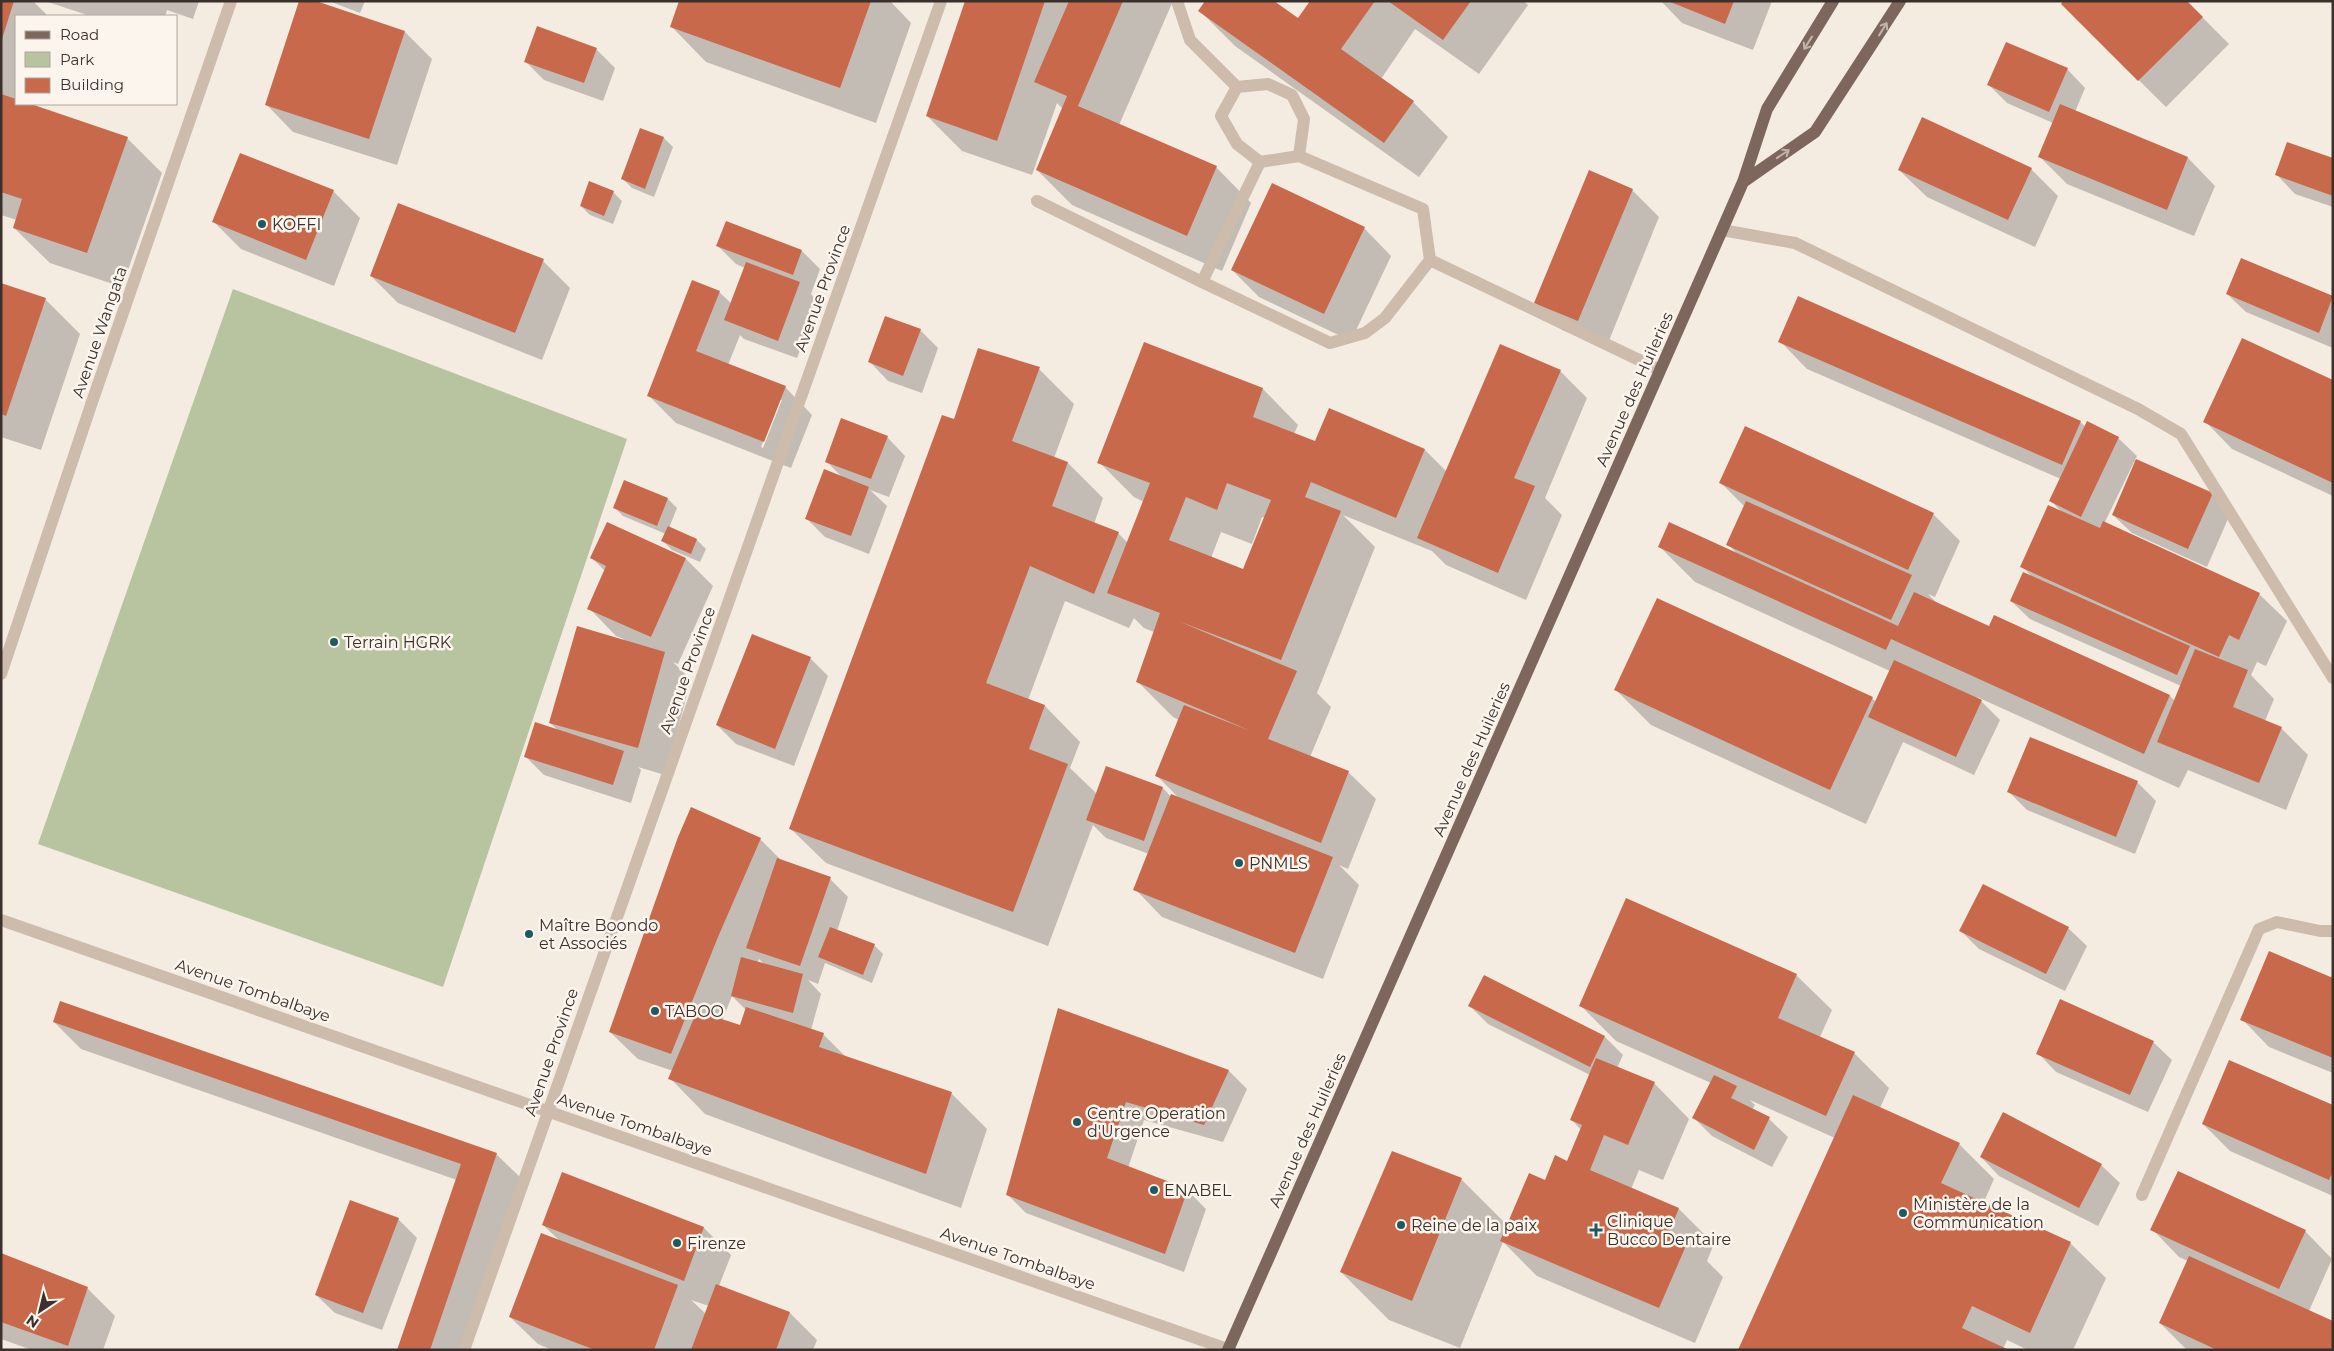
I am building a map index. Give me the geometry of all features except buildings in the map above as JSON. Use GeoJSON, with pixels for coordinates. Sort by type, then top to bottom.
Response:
{"type":"FeatureCollection","features":[{"type":"Feature","properties":{"kind":"main road","name":"Avenue des Huileries"},"geometry":{"type":"LineString","coordinates":[[1229,1350],[1743,182],[1767,109],[1833,1]]}},
{"type":"Feature","properties":{"kind":"main road"},"geometry":{"type":"LineString","coordinates":[[1743,182],[1815,132],[1900,1]]}},
{"type":"Feature","properties":{"kind":"street","name":"Avenue Wangata"},"geometry":{"type":"LineString","coordinates":[[1,674],[92,402],[231,1]]}},
{"type":"Feature","properties":{"kind":"street","name":"Avenue Province"},"geometry":{"type":"LineString","coordinates":[[464,1350],[941,1]]}},
{"type":"Feature","properties":{"kind":"street"},"geometry":{"type":"LineString","coordinates":[[1177,1],[1190,40],[1237,87]]}},
{"type":"Feature","properties":{"kind":"street"},"geometry":{"type":"LineString","coordinates":[[1237,87],[1268,84],[1292,95],[1304,119],[1299,156]]}},
{"type":"Feature","properties":{"kind":"street"},"geometry":{"type":"LineString","coordinates":[[1037,201],[1330,343],[1365,333],[1385,318],[1430,260],[1423,210],[1299,156],[1260,162],[1237,144],[1221,116],[1237,87]]}},
{"type":"Feature","properties":{"kind":"street"},"geometry":{"type":"LineString","coordinates":[[1202,282],[1260,162]]}},
{"type":"Feature","properties":{"kind":"street"},"geometry":{"type":"LineString","coordinates":[[1722,230],[1795,244],[2138,409],[2181,434],[2333,678]]}},
{"type":"Feature","properties":{"kind":"street"},"geometry":{"type":"LineString","coordinates":[[1430,260],[1660,370]]}},
{"type":"Feature","properties":{"kind":"street","name":"Avenue Tombalbaye"},"geometry":{"type":"LineString","coordinates":[[1,920],[1229,1350]]}},
{"type":"Feature","properties":{"kind":"street"},"geometry":{"type":"LineString","coordinates":[[2142,1195],[2258,930],[2277,922],[2320,931],[2333,931]]}},
{"type":"Feature","properties":{"kind":"green space","name":"Terrain HGRK"},"geometry":{"type":"Polygon","coordinates":[[[233,289],[627,439],[443,987],[38,844],[233,289]]]}},
{"type":"Feature","properties":{"kind":"place","name":"KOFFI"},"geometry":{"type":"Point","coordinates":[262,224]}},
{"type":"Feature","properties":{"kind":"place","name":"Terrain HGRK"},"geometry":{"type":"Point","coordinates":[334,642]}},
{"type":"Feature","properties":{"kind":"place","name":"PNMLS"},"geometry":{"type":"Point","coordinates":[1239,863]}},
{"type":"Feature","properties":{"kind":"place","name":"Maître Boondo et Associés"},"geometry":{"type":"Point","coordinates":[529,934]}},
{"type":"Feature","properties":{"kind":"place","name":"TABOO"},"geometry":{"type":"Point","coordinates":[655,1011]}},
{"type":"Feature","properties":{"kind":"place","name":"Centre Operation d'Urgence"},"geometry":{"type":"Point","coordinates":[1077,1122]}},
{"type":"Feature","properties":{"kind":"place","name":"ENABEL"},"geometry":{"type":"Point","coordinates":[1154,1190]}},
{"type":"Feature","properties":{"kind":"place","name":"Ministère de la Communication"},"geometry":{"type":"Point","coordinates":[1903,1213]}},
{"type":"Feature","properties":{"kind":"place","name":"Reine de la paix"},"geometry":{"type":"Point","coordinates":[1401,1225]}},
{"type":"Feature","properties":{"kind":"place","name":"Clinique Bucco Dentaire"},"geometry":{"type":"Point","coordinates":[1596,1230]}},
{"type":"Feature","properties":{"kind":"place","name":"Firenze"},"geometry":{"type":"Point","coordinates":[677,1243]}}]}
